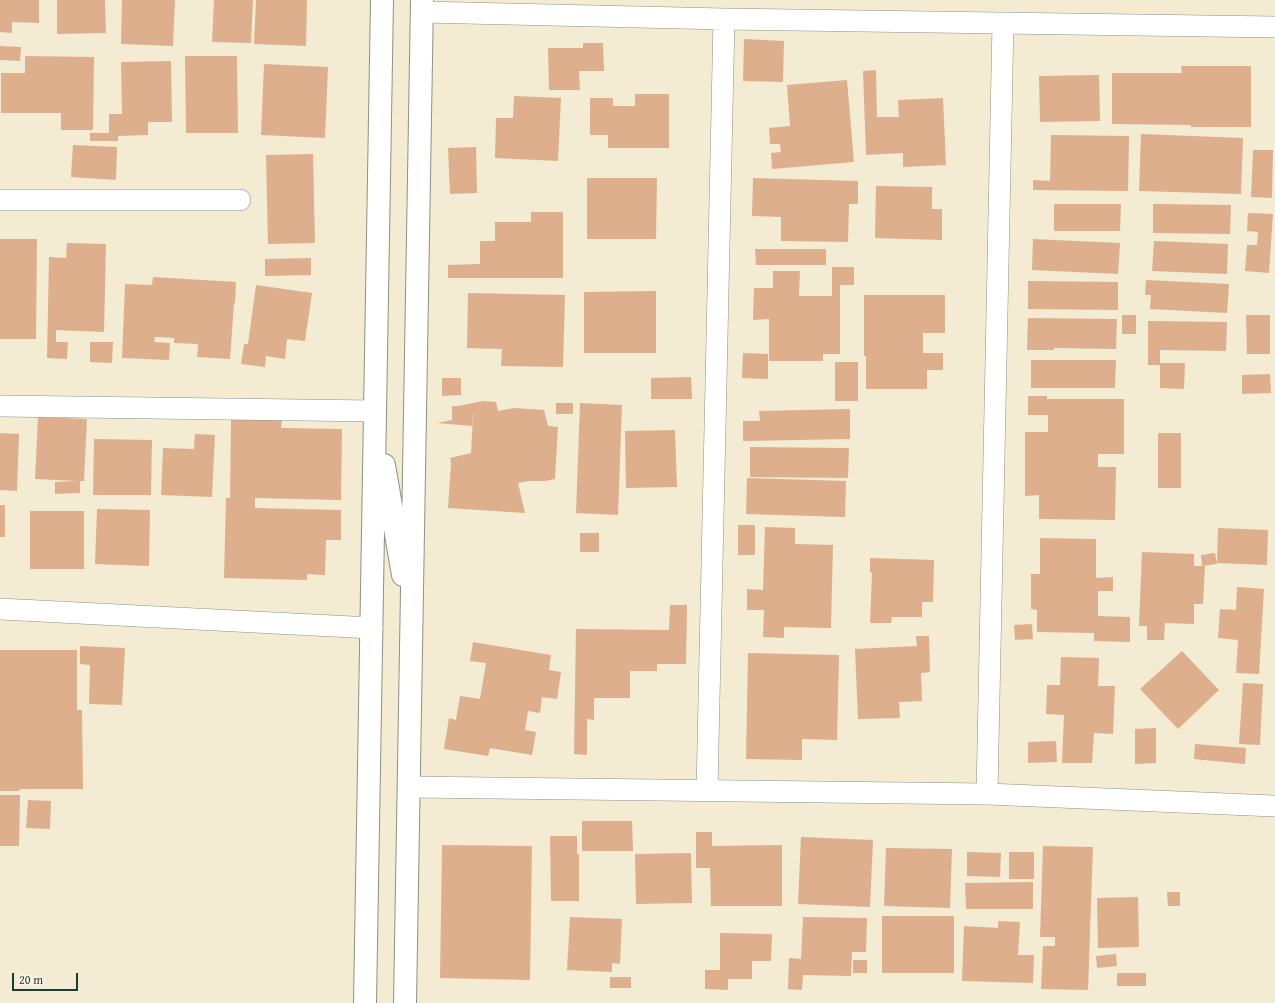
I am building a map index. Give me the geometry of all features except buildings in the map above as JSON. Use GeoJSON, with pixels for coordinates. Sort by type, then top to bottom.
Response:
{"type":"FeatureCollection","features":[{"type":"Feature","properties":{"kind":"street"},"geometry":{"type":"LineString","coordinates":[[365,1003],[382,0]]}},
{"type":"Feature","properties":{"kind":"street"},"geometry":{"type":"LineString","coordinates":[[405,1003],[422,6],[724,19],[1275,27]]}},
{"type":"Feature","properties":{"kind":"street"},"geometry":{"type":"LineString","coordinates":[[707,791],[724,19]]}},
{"type":"Feature","properties":{"kind":"street"},"geometry":{"type":"LineString","coordinates":[[987,794],[1003,23]]}},
{"type":"Feature","properties":{"kind":"street"},"geometry":{"type":"LineString","coordinates":[[0,200],[240,200]]}},
{"type":"Feature","properties":{"kind":"street"},"geometry":{"type":"LineString","coordinates":[[0,406],[375,410]]}},
{"type":"Feature","properties":{"kind":"street"},"geometry":{"type":"LineString","coordinates":[[375,410],[412,630]]}},
{"type":"Feature","properties":{"kind":"street"},"geometry":{"type":"LineString","coordinates":[[0,609],[372,628]]}},
{"type":"Feature","properties":{"kind":"street"},"geometry":{"type":"LineString","coordinates":[[409,788],[987,794],[1275,806]]}}]}
